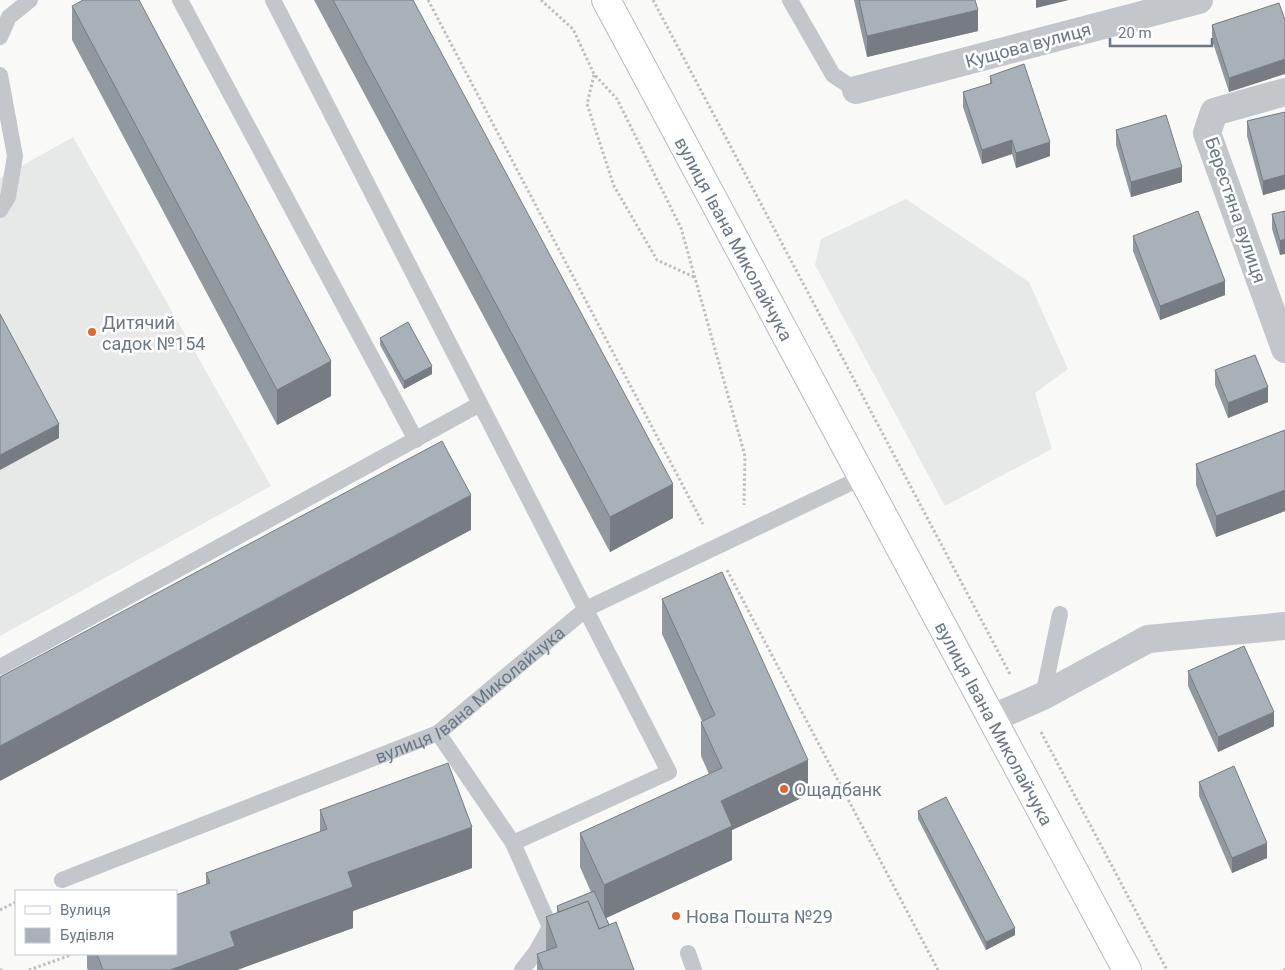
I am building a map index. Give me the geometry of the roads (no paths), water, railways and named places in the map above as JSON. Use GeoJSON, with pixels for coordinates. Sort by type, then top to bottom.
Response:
{"type":"FeatureCollection","features":[{"type":"Feature","properties":{"kind":"main road","name":"вулиця Івана Миколайчука"},"geometry":{"type":"LineString","coordinates":[[606,0],[1127,970]]}},
{"type":"Feature","properties":{"kind":"street","name":"Кущова вулиця"},"geometry":{"type":"LineString","coordinates":[[856,90],[1199,0]]}},
{"type":"Feature","properties":{"kind":"street","name":"Берестяна вулиця"},"geometry":{"type":"LineString","coordinates":[[1285,92],[1214,112],[1206,133],[1285,349]]}},
{"type":"Feature","properties":{"kind":"street"},"geometry":{"type":"LineString","coordinates":[[992,719],[1034,700],[1148,640],[1285,626]]}},
{"type":"Feature","properties":{"kind":"lane"},"geometry":{"type":"LineString","coordinates":[[0,36],[9,17],[30,0]]}},
{"type":"Feature","properties":{"kind":"lane"},"geometry":{"type":"LineString","coordinates":[[180,0],[416,440]]}},
{"type":"Feature","properties":{"kind":"lane"},"geometry":{"type":"LineString","coordinates":[[273,0],[669,772],[513,843]]}},
{"type":"Feature","properties":{"kind":"lane"},"geometry":{"type":"LineString","coordinates":[[790,0],[833,75],[856,90]]}},
{"type":"Feature","properties":{"kind":"lane"},"geometry":{"type":"LineString","coordinates":[[0,75],[15,156],[8,197],[0,210]]}},
{"type":"Feature","properties":{"kind":"lane"},"geometry":{"type":"LineString","coordinates":[[0,668],[480,404]]}},
{"type":"Feature","properties":{"kind":"lane","name":"вулиця Івана Миколайчука"},"geometry":{"type":"LineString","coordinates":[[62,880],[438,733],[586,610],[715,546],[863,477]]}},
{"type":"Feature","properties":{"kind":"lane"},"geometry":{"type":"LineString","coordinates":[[1034,700],[1060,614]]}},
{"type":"Feature","properties":{"kind":"lane"},"geometry":{"type":"LineString","coordinates":[[438,733],[513,843],[550,927],[536,952],[522,970]]}},
{"type":"Feature","properties":{"kind":"lane"},"geometry":{"type":"LineString","coordinates":[[688,953],[694,970]]}},
{"type":"Feature","properties":{"kind":"place","name":"Дитячий садок №154"},"geometry":{"type":"Point","coordinates":[92,332]}},
{"type":"Feature","properties":{"kind":"place","name":"Ощадбанк"},"geometry":{"type":"Point","coordinates":[784,789]}},
{"type":"Feature","properties":{"kind":"place","name":"Нова Пошта №29"},"geometry":{"type":"Point","coordinates":[676,916]}}]}
